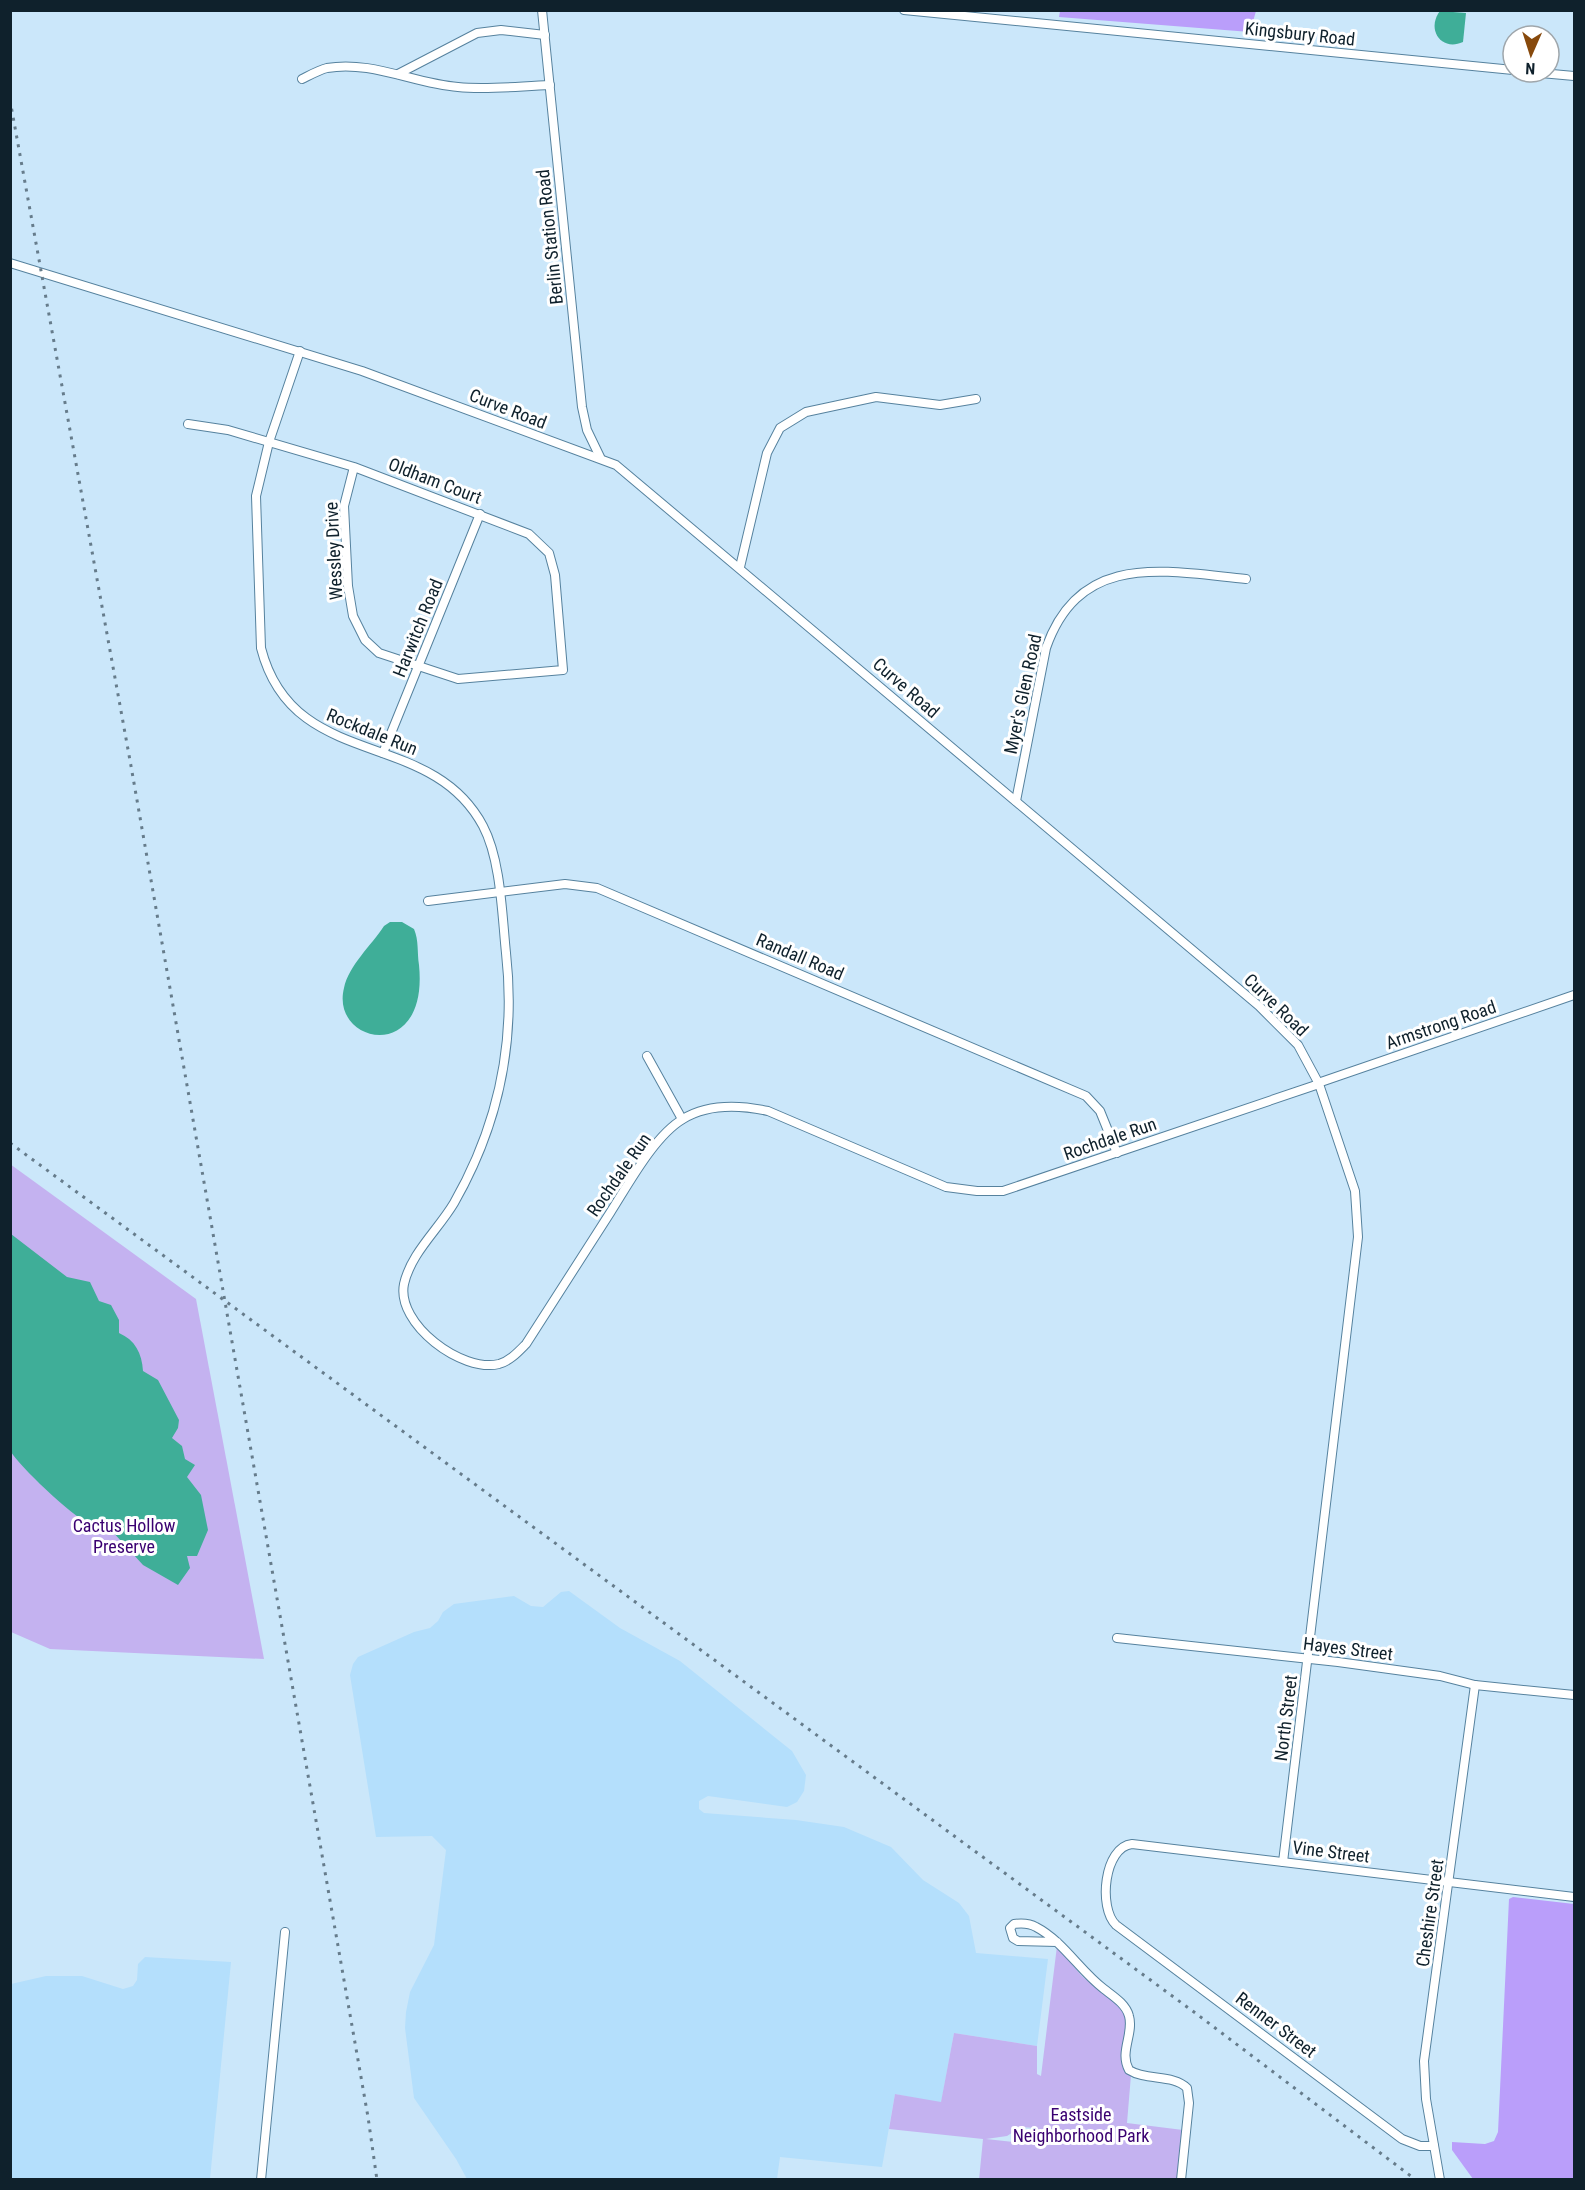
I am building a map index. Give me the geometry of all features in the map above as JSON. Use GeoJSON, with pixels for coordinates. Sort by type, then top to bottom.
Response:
{"type":"FeatureCollection","features":[{"type":"Feature","properties":{"kind":"street","name":"Berlin Station Road"},"geometry":{"type":"LineString","coordinates":[[542,10],[582,407],[587,430],[600,458]]}},
{"type":"Feature","properties":{"kind":"street","name":"Kingsbury Road"},"geometry":{"type":"LineString","coordinates":[[904,10],[1501,69]]}},
{"type":"Feature","properties":{"kind":"street"},"geometry":{"type":"LineString","coordinates":[[398,74],[477,33],[501,30],[545,35]]}},
{"type":"Feature","properties":{"kind":"street"},"geometry":{"type":"LineString","coordinates":[[302,79],[325,68],[342,67],[398,74],[424,82],[459,87],[550,85]]}},
{"type":"Feature","properties":{"kind":"street","name":"Curve Road"},"geometry":{"type":"LineString","coordinates":[[10,263],[300,351],[616,465],[740,567],[1280,1025],[1306,1057],[1319,1084],[1353,1183],[1358,1220],[1326,1506]]}},
{"type":"Feature","properties":{"kind":"street","name":"Rockdale Run"},"geometry":{"type":"LineString","coordinates":[[300,351],[269,442],[256,496],[261,648],[266,666],[280,694],[303,717],[331,733],[434,775],[461,796],[473,811],[489,839],[507,955]]}},
{"type":"Feature","properties":{"kind":"street"},"geometry":{"type":"LineString","coordinates":[[740,567],[766,453],[780,428],[806,412],[876,397],[940,405],[976,399]]}},
{"type":"Feature","properties":{"kind":"street","name":"Oldham Court"},"geometry":{"type":"LineString","coordinates":[[188,424],[228,430],[354,467],[529,534],[549,553],[555,575],[563,670]]}},
{"type":"Feature","properties":{"kind":"street","name":"Wessley Drive"},"geometry":{"type":"LineString","coordinates":[[354,467],[344,506],[348,586],[353,616],[365,639],[379,652],[458,679],[563,670]]}},
{"type":"Feature","properties":{"kind":"street","name":"Harwitch Road"},"geometry":{"type":"LineString","coordinates":[[383,753],[480,514]]}},
{"type":"Feature","properties":{"kind":"street","name":"Myer's Glen Road"},"geometry":{"type":"LineString","coordinates":[[1016,801],[1046,648],[1055,626],[1069,605],[1095,584],[1126,573],[1157,571],[1246,579]]}},
{"type":"Feature","properties":{"kind":"street","name":"Randall Road"},"geometry":{"type":"LineString","coordinates":[[428,901],[580,884],[597,888],[1086,1096],[1100,1111],[1117,1153]]}},
{"type":"Feature","properties":{"kind":"street","name":"Rochdale Run"},"geometry":{"type":"LineString","coordinates":[[507,955],[510,1018],[499,1092],[483,1145],[453,1204],[409,1268],[403,1287],[406,1307],[414,1324],[459,1359],[476,1364],[498,1364],[514,1356],[526,1344],[651,1150],[682,1119],[719,1107],[743,1106],[768,1111],[946,1187],[977,1191],[1003,1191],[1319,1084]]}},
{"type":"Feature","properties":{"kind":"street","name":"Armstrong Road"},"geometry":{"type":"LineString","coordinates":[[1319,1084],[1575,995]]}},
{"type":"Feature","properties":{"kind":"street"},"geometry":{"type":"LineString","coordinates":[[647,1056],[682,1119]]}},
{"type":"Feature","properties":{"kind":"street","name":"North Street"},"geometry":{"type":"LineString","coordinates":[[1283,1862],[1326,1506]]}},
{"type":"Feature","properties":{"kind":"street","name":"Hayes Street"},"geometry":{"type":"LineString","coordinates":[[1118,1638],[1308,1658],[1440,1676],[1475,1685],[1575,1695]]}},
{"type":"Feature","properties":{"kind":"street","name":"Cheshire Street"},"geometry":{"type":"LineString","coordinates":[[1434,2146],[1426,2099],[1424,2061],[1475,1685]]}},
{"type":"Feature","properties":{"kind":"street","name":"Vine Street"},"geometry":{"type":"LineString","coordinates":[[1108,1880],[1116,1852],[1121,1847],[1132,1844],[1575,1897]]}},
{"type":"Feature","properties":{"kind":"street","name":"Renner Street"},"geometry":{"type":"LineString","coordinates":[[1108,1880],[1108,1913],[1116,1925],[1402,2139],[1420,2146],[1434,2146]]}},
{"type":"Feature","properties":{"kind":"street"},"geometry":{"type":"LineString","coordinates":[[1056,1942],[1018,1941],[1013,1938],[1010,1928],[1014,1924],[1033,1925],[1056,1942],[1085,1975],[1120,2002],[1129,2015],[1126,2064],[1137,2075],[1179,2082],[1186,2088],[1189,2103],[1181,2180]]}},
{"type":"Feature","properties":{"kind":"street"},"geometry":{"type":"LineString","coordinates":[[261,2180],[285,1932]]}},
{"type":"Feature","properties":{"kind":"street"},"geometry":{"type":"LineString","coordinates":[[1434,2146],[1440,2180]]}},
{"type":"Feature","properties":{"kind":"shaded area"},"geometry":{"type":"Polygon","coordinates":[[[1060,10],[1256,11],[1250,32],[1059,17],[1060,10]]]}},
{"type":"Feature","properties":{"kind":"shaded area"},"geometry":{"type":"Polygon","coordinates":[[[1440,11],[1466,13],[1463,42],[1448,44],[1438,37],[1435,25],[1440,11]]]}},
{"type":"Feature","properties":{"kind":"shaded area"},"geometry":{"type":"Polygon","coordinates":[[[390,922],[402,922],[414,929],[416,933],[419,965],[418,997],[410,1019],[396,1031],[380,1035],[364,1032],[351,1022],[344,1007],[344,988],[355,964],[384,926],[390,922]]]}},
{"type":"Feature","properties":{"kind":"shaded area"},"geometry":{"type":"Polygon","coordinates":[[[11,1234],[67,1277],[90,1282],[99,1301],[111,1305],[119,1320],[119,1333],[137,1348],[143,1371],[158,1380],[179,1420],[178,1428],[172,1438],[182,1446],[185,1459],[195,1465],[187,1477],[201,1495],[208,1530],[197,1556],[187,1556],[190,1568],[178,1585],[143,1565],[111,1530],[98,1529],[90,1525],[65,1507],[11,1452],[11,1234]]]}},
{"type":"Feature","properties":{"kind":"shaded area"},"geometry":{"type":"Polygon","coordinates":[[[569,1591],[620,1628],[680,1661],[792,1751],[806,1775],[804,1791],[797,1802],[787,1807],[708,1796],[699,1801],[699,1809],[704,1813],[796,1820],[844,1827],[891,1847],[923,1880],[959,1903],[969,1916],[976,1953],[1048,1959],[1037,2046],[954,2033],[941,2103],[895,2094],[882,2167],[780,2157],[777,2179],[467,2179],[414,2098],[405,2028],[406,2012],[410,1992],[434,1945],[446,1850],[432,1836],[376,1837],[350,1675],[353,1664],[358,1657],[414,1632],[430,1628],[443,1612],[454,1604],[514,1596],[531,1606],[543,1607],[561,1592],[569,1591]]]}},
{"type":"Feature","properties":{"kind":"shaded area"},"geometry":{"type":"Polygon","coordinates":[[[1513,1897],[1574,1904],[1574,2179],[1473,2179],[1452,2150],[1452,2142],[1485,2144],[1494,2141],[1498,2132],[1509,1899],[1513,1897]]]}},
{"type":"Feature","properties":{"kind":"shaded area"},"geometry":{"type":"Polygon","coordinates":[[[145,1957],[231,1962],[210,2179],[11,2179],[11,1984],[46,1976],[82,1976],[123,1989],[133,1986],[137,1980],[138,1964],[145,1957]]]}},
{"type":"Feature","properties":{"kind":"green space","name":"Cactus Hollow Preserve"},"geometry":{"type":"Polygon","coordinates":[[[10,1164],[196,1299],[264,1659],[50,1649],[11,1632],[10,1164]]]}},
{"type":"Feature","properties":{"kind":"green space","name":"Eastside Neighborhood Park"},"geometry":{"type":"Polygon","coordinates":[[[1057,1946],[1086,1980],[1113,1998],[1123,2009],[1127,2032],[1123,2061],[1131,2075],[1127,2123],[1183,2130],[1178,2179],[979,2180],[983,2139],[889,2129],[895,2094],[941,2102],[954,2033],[1037,2046],[1037,2074],[1041,2076],[1057,1946]],[[1021,2127],[1007,2136],[986,2139],[1033,2144],[1035,2128],[1021,2127]]]}},
{"type":"Feature","properties":{"kind":"railway"},"geometry":{"type":"LineString","coordinates":[[10,100],[131,766],[368,2117],[377,2180]]}},
{"type":"Feature","properties":{"kind":"railway"},"geometry":{"type":"LineString","coordinates":[[10,1143],[1194,2012],[1416,2180]]}}]}
